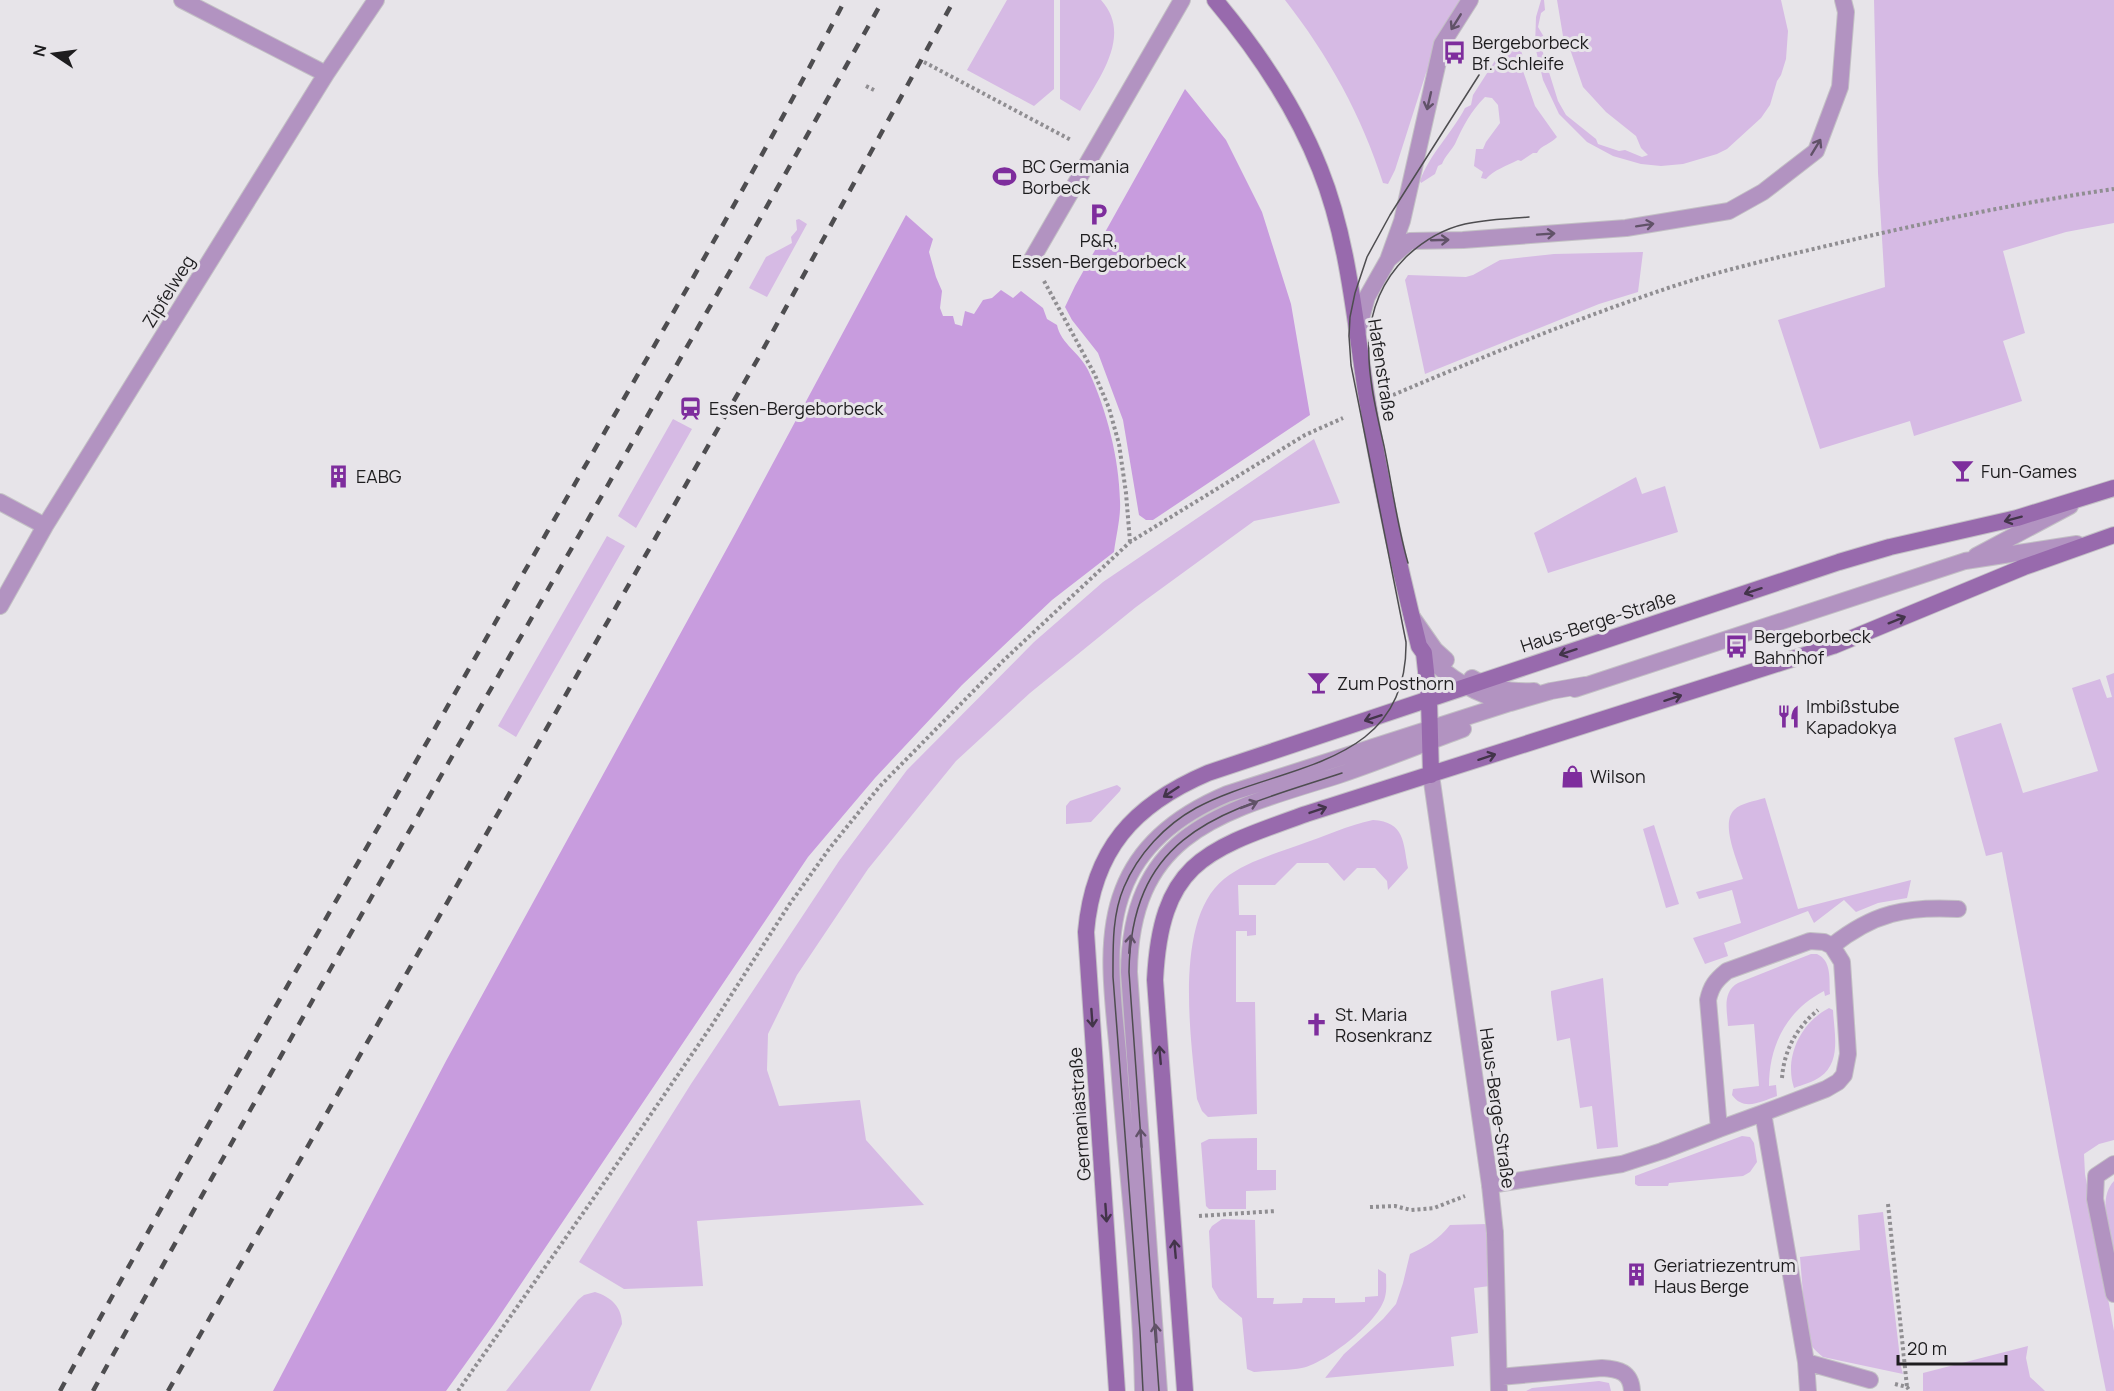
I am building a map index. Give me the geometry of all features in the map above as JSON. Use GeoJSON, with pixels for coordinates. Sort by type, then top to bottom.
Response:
{"type":"FeatureCollection","features":[{"type":"Feature","properties":{"kind":"main road","name":"Hafenstraße"},"geometry":{"type":"LineString","coordinates":[[1215,0],[1278,87],[1305,136],[1321,170],[1339,231],[1368,406],[1412,617],[1419,646],[1424,653],[1429,699],[1431,775]]}},
{"type":"Feature","properties":{"kind":"main road","name":"Haus-Berge-Straße"},"geometry":{"type":"LineString","coordinates":[[1116,840],[1146,809],[1165,796],[1192,780],[1232,764],[1839,562],[1890,547],[2017,518],[2114,488]]}},
{"type":"Feature","properties":{"kind":"main road"},"geometry":{"type":"LineString","coordinates":[[1185,1391],[1155,980],[1160,933],[1166,909],[1178,886],[1198,863],[1231,841],[1347,800],[1833,646],[2024,567],[2108,537]]}},
{"type":"Feature","properties":{"kind":"main road","name":"Germaniastraße"},"geometry":{"type":"LineString","coordinates":[[1116,840],[1095,882],[1086,932],[1118,1391]]}},
{"type":"Feature","properties":{"kind":"street"},"geometry":{"type":"LineString","coordinates":[[182,0],[202,4],[326,74]]}},
{"type":"Feature","properties":{"kind":"street","name":"Zipfelweg"},"geometry":{"type":"LineString","coordinates":[[0,606],[45,526],[326,74],[376,0]]}},
{"type":"Feature","properties":{"kind":"street"},"geometry":{"type":"LineString","coordinates":[[1032,259],[1182,0]]}},
{"type":"Feature","properties":{"kind":"street"},"geometry":{"type":"LineString","coordinates":[[1357,335],[1367,297],[1388,260],[1402,221],[1442,44],[1470,0]]}},
{"type":"Feature","properties":{"kind":"street"},"geometry":{"type":"LineString","coordinates":[[1388,260],[1410,241],[1474,239],[1626,228],[1729,211],[1763,192],[1816,151],[1840,87],[1845,12],[1843,0]]}},
{"type":"Feature","properties":{"kind":"street"},"geometry":{"type":"LineString","coordinates":[[1965,561],[2089,496]]}},
{"type":"Feature","properties":{"kind":"street"},"geometry":{"type":"LineString","coordinates":[[0,502],[45,526]]}},
{"type":"Feature","properties":{"kind":"street"},"geometry":{"type":"LineString","coordinates":[[1412,617],[1435,650],[1472,684],[1490,698],[1522,705],[1965,561],[2108,537]]}},
{"type":"Feature","properties":{"kind":"street"},"geometry":{"type":"LineString","coordinates":[[1424,653],[1436,666],[1472,684],[1522,692],[1585,685]]}},
{"type":"Feature","properties":{"kind":"street"},"geometry":{"type":"LineString","coordinates":[[1143,1391],[1115,1009],[1113,947],[1116,915],[1124,889],[1146,851],[1178,820],[1208,802],[1236,791],[1557,698],[1585,685]]}},
{"type":"Feature","properties":{"kind":"street"},"geometry":{"type":"LineString","coordinates":[[1159,1391],[1129,972],[1132,925],[1143,890],[1171,851],[1190,834],[1213,820],[1246,806],[1345,773],[1510,703]]}},
{"type":"Feature","properties":{"kind":"street","name":"Haus-Berge-Straße"},"geometry":{"type":"LineString","coordinates":[[1431,775],[1490,1185],[1495,1233],[1499,1384]]}},
{"type":"Feature","properties":{"kind":"street"},"geometry":{"type":"LineString","coordinates":[[1832,945],[1860,925],[1887,914],[1922,909],[1958,909]]}},
{"type":"Feature","properties":{"kind":"street"},"geometry":{"type":"LineString","coordinates":[[1490,1185],[1630,1161],[1719,1129],[1785,1105],[1838,1082],[1844,1075],[1848,1054],[1842,962],[1832,945],[1810,941],[1727,971],[1715,981],[1708,1000],[1719,1129]]}},
{"type":"Feature","properties":{"kind":"street"},"geometry":{"type":"LineString","coordinates":[[1763,1113],[1806,1362],[1808,1391]]}},
{"type":"Feature","properties":{"kind":"street"},"geometry":{"type":"LineString","coordinates":[[2114,1164],[2096,1176],[2095,1199],[2114,1294]]}},
{"type":"Feature","properties":{"kind":"street"},"geometry":{"type":"LineString","coordinates":[[1806,1362],[1870,1380]]}},
{"type":"Feature","properties":{"kind":"street"},"geometry":{"type":"LineString","coordinates":[[1499,1384],[1602,1368],[1623,1371],[1629,1378],[1632,1391]]}},
{"type":"Feature","properties":{"kind":"path"},"geometry":{"type":"LineString","coordinates":[[924,62],[1065,137]]}},
{"type":"Feature","properties":{"kind":"path"},"geometry":{"type":"LineString","coordinates":[[866,86],[874,90]]}},
{"type":"Feature","properties":{"kind":"path"},"geometry":{"type":"LineString","coordinates":[[1384,399],[1612,308],[1730,270],[1922,223],[2056,197],[2114,189]]}},
{"type":"Feature","properties":{"kind":"path"},"geometry":{"type":"LineString","coordinates":[[1032,259],[1085,357],[1109,408],[1119,444],[1130,542]]}},
{"type":"Feature","properties":{"kind":"path"},"geometry":{"type":"LineString","coordinates":[[458,1391],[712,1025],[789,905],[880,786],[954,710],[1130,542],[1305,435],[1368,406]]}},
{"type":"Feature","properties":{"kind":"path"},"geometry":{"type":"LineString","coordinates":[[1785,1105],[1782,1074],[1787,1053],[1797,1032],[1819,1009],[1833,1002],[1845,1000]]}},
{"type":"Feature","properties":{"kind":"path"},"geometry":{"type":"LineString","coordinates":[[1371,1207],[1395,1206],[1411,1210],[1434,1208],[1490,1185]]}},
{"type":"Feature","properties":{"kind":"path"},"geometry":{"type":"LineString","coordinates":[[1888,1203],[1907,1387]]}},
{"type":"Feature","properties":{"kind":"path"},"geometry":{"type":"LineString","coordinates":[[1173,1218],[1276,1211]]}},
{"type":"Feature","properties":{"kind":"shaded area"},"geometry":{"type":"Polygon","coordinates":[[[1007,0],[1054,0],[1054,89],[1034,106],[967,70],[1007,0]]]}},
{"type":"Feature","properties":{"kind":"shaded area"},"geometry":{"type":"Polygon","coordinates":[[[1060,0],[1101,0],[1110,13],[1114,27],[1110,56],[1080,111],[1060,99],[1060,0]]]}},
{"type":"Feature","properties":{"kind":"shaded area"},"geometry":{"type":"Polygon","coordinates":[[[1285,0],[1467,0],[1426,73],[1395,170],[1388,184],[1383,183],[1365,134],[1342,87],[1316,42],[1285,0]]]}},
{"type":"Feature","properties":{"kind":"shaded area"},"geometry":{"type":"Polygon","coordinates":[[[1541,0],[1544,0],[1545,10],[1541,13],[1538,27],[1544,37],[1543,53],[1558,101],[1566,115],[1596,139],[1598,144],[1619,151],[1625,150],[1642,157],[1648,155],[1641,148],[1636,136],[1606,112],[1583,87],[1563,36],[1557,0],[1781,0],[1788,31],[1786,59],[1770,105],[1761,118],[1727,149],[1683,164],[1661,166],[1641,164],[1613,156],[1587,142],[1559,114],[1543,80],[1535,46],[1536,17],[1541,0]]]}},
{"type":"Feature","properties":{"kind":"shaded area"},"geometry":{"type":"Polygon","coordinates":[[[1874,0],[2114,0],[2114,223],[2066,232],[2003,251],[2025,333],[2003,341],[2022,401],[1914,436],[1910,421],[1820,449],[1778,320],[1885,287],[1878,173],[1874,0]]]}},
{"type":"Feature","properties":{"kind":"shaded area"},"geometry":{"type":"Polygon","coordinates":[[[1512,38],[1519,44],[1524,60],[1522,68],[1535,106],[1557,137],[1537,153],[1500,168],[1486,179],[1481,178],[1483,172],[1474,166],[1476,149],[1483,149],[1500,123],[1498,105],[1492,98],[1485,97],[1471,113],[1455,144],[1442,164],[1438,166],[1435,174],[1421,183],[1429,162],[1465,108],[1471,105],[1473,95],[1505,45],[1512,38]]]}},
{"type":"Feature","properties":{"kind":"shaded area"},"geometry":{"type":"Polygon","coordinates":[[[1185,89],[1226,140],[1262,212],[1291,304],[1310,415],[1153,520],[1146,520],[1139,515],[1123,420],[1098,353],[1072,320],[1065,307],[1185,89]]]}},
{"type":"Feature","properties":{"kind":"shaded area"},"geometry":{"type":"Polygon","coordinates":[[[906,215],[933,239],[929,252],[942,291],[940,308],[943,316],[953,316],[955,324],[962,326],[965,311],[974,314],[983,300],[992,298],[1001,290],[1013,298],[1021,291],[1043,308],[1047,319],[1057,325],[1062,338],[1085,364],[1106,418],[1117,468],[1120,507],[1114,552],[1052,600],[962,685],[875,778],[808,857],[494,1324],[446,1391],[273,1391],[446,1061],[736,532],[906,215]]]}},
{"type":"Feature","properties":{"kind":"shaded area"},"geometry":{"type":"Polygon","coordinates":[[[799,219],[807,224],[767,297],[749,288],[766,257],[792,243],[791,237],[797,230],[796,220],[799,219]]]}},
{"type":"Feature","properties":{"kind":"shaded area"},"geometry":{"type":"Polygon","coordinates":[[[1643,252],[1638,292],[1599,304],[1425,374],[1405,280],[1408,275],[1466,277],[1500,260],[1554,254],[1643,252]]]}},
{"type":"Feature","properties":{"kind":"shaded area"},"geometry":{"type":"Polygon","coordinates":[[[673,419],[692,429],[636,528],[618,516],[673,419]]]}},
{"type":"Feature","properties":{"kind":"shaded area"},"geometry":{"type":"Polygon","coordinates":[[[1314,439],[1340,503],[1254,521],[1136,607],[1030,693],[956,761],[868,869],[797,975],[768,1034],[767,1070],[779,1106],[860,1100],[866,1140],[924,1205],[697,1221],[703,1286],[624,1289],[579,1262],[691,1084],[839,861],[907,770],[1034,642],[1103,582],[1314,439]]]}},
{"type":"Feature","properties":{"kind":"shaded area"},"geometry":{"type":"Polygon","coordinates":[[[1636,477],[1642,494],[1665,486],[1678,532],[1548,573],[1534,533],[1636,477]]]}},
{"type":"Feature","properties":{"kind":"shaded area"},"geometry":{"type":"Polygon","coordinates":[[[607,536],[625,546],[516,737],[498,726],[607,536]]]}},
{"type":"Feature","properties":{"kind":"shaded area"},"geometry":{"type":"Polygon","coordinates":[[[2114,673],[2114,1140],[2099,1144],[2084,1154],[2085,1174],[2114,1331],[2114,1391],[2106,1391],[2059,1157],[2002,852],[1986,856],[1954,738],[2001,723],[2023,793],[2098,771],[2072,688],[2100,679],[2107,698],[2112,697],[2106,676],[2114,673]]]}},
{"type":"Feature","properties":{"kind":"shaded area"},"geometry":{"type":"Polygon","coordinates":[[[1117,785],[1121,788],[1120,791],[1091,822],[1066,824],[1066,806],[1070,801],[1117,785]]]}},
{"type":"Feature","properties":{"kind":"shaded area"},"geometry":{"type":"Polygon","coordinates":[[[1765,798],[1798,909],[1911,880],[1907,898],[1878,903],[1856,912],[1844,900],[1814,923],[1808,911],[1724,943],[1728,956],[1705,964],[1693,938],[1741,923],[1732,890],[1699,899],[1696,892],[1743,879],[1729,834],[1730,816],[1740,806],[1765,798]]]}},
{"type":"Feature","properties":{"kind":"shaded area"},"geometry":{"type":"Polygon","coordinates":[[[1373,820],[1397,829],[1405,850],[1408,868],[1388,890],[1387,881],[1375,868],[1357,868],[1344,881],[1328,863],[1297,863],[1275,885],[1238,885],[1239,915],[1256,915],[1256,935],[1247,936],[1247,931],[1236,931],[1236,1002],[1255,1002],[1257,1114],[1208,1117],[1202,1111],[1197,1099],[1189,1014],[1189,982],[1191,951],[1197,922],[1208,898],[1224,879],[1250,863],[1373,820]]]}},
{"type":"Feature","properties":{"kind":"shaded area"},"geometry":{"type":"Polygon","coordinates":[[[1654,825],[1679,904],[1666,908],[1643,829],[1654,825]]]}},
{"type":"Feature","properties":{"kind":"shaded area"},"geometry":{"type":"Polygon","coordinates":[[[1811,954],[1817,954],[1825,961],[1829,971],[1830,994],[1825,996],[1824,991],[1811,999],[1790,1019],[1783,1030],[1772,1057],[1770,1071],[1769,1086],[1776,1085],[1777,1096],[1753,1104],[1742,1103],[1732,1095],[1733,1089],[1759,1086],[1754,1024],[1728,1026],[1727,1002],[1730,991],[1738,983],[1811,954]]]}},
{"type":"Feature","properties":{"kind":"shaded area"},"geometry":{"type":"Polygon","coordinates":[[[1603,978],[1618,1147],[1597,1149],[1592,1106],[1580,1108],[1570,1038],[1557,1041],[1551,991],[1603,978]]]}},
{"type":"Feature","properties":{"kind":"shaded area"},"geometry":{"type":"Polygon","coordinates":[[[1829,1008],[1833,1010],[1835,1037],[1831,1063],[1820,1077],[1794,1088],[1791,1065],[1797,1042],[1810,1023],[1829,1008]]]}},
{"type":"Feature","properties":{"kind":"shaded area"},"geometry":{"type":"Polygon","coordinates":[[[1742,1136],[1750,1137],[1754,1143],[1757,1162],[1750,1172],[1743,1176],[1669,1183],[1668,1186],[1638,1186],[1635,1184],[1635,1176],[1742,1136]]]}},
{"type":"Feature","properties":{"kind":"shaded area"},"geometry":{"type":"Polygon","coordinates":[[[1257,1138],[1257,1170],[1276,1170],[1276,1190],[1246,1191],[1246,1209],[1209,1209],[1206,1206],[1201,1143],[1209,1139],[1257,1138]]]}},
{"type":"Feature","properties":{"kind":"shaded area"},"geometry":{"type":"Polygon","coordinates":[[[2114,1181],[2114,1252],[2105,1206],[2109,1188],[2114,1181]]]}},
{"type":"Feature","properties":{"kind":"shaded area"},"geometry":{"type":"Polygon","coordinates":[[[1883,1212],[1903,1374],[1823,1357],[1811,1345],[1806,1331],[1800,1257],[1860,1250],[1858,1215],[1883,1212]]]}},
{"type":"Feature","properties":{"kind":"shaded area"},"geometry":{"type":"Polygon","coordinates":[[[1222,1219],[1255,1220],[1257,1298],[1274,1298],[1273,1304],[1302,1303],[1303,1298],[1335,1298],[1335,1303],[1365,1302],[1365,1297],[1378,1296],[1378,1269],[1386,1274],[1386,1294],[1381,1307],[1352,1339],[1316,1363],[1287,1370],[1254,1372],[1247,1369],[1242,1318],[1219,1299],[1212,1287],[1209,1231],[1222,1219]]]}},
{"type":"Feature","properties":{"kind":"shaded area"},"geometry":{"type":"Polygon","coordinates":[[[1487,1224],[1490,1286],[1474,1288],[1478,1333],[1451,1337],[1454,1366],[1325,1378],[1344,1354],[1383,1319],[1396,1304],[1410,1254],[1432,1242],[1450,1225],[1487,1224]]]}},
{"type":"Feature","properties":{"kind":"shaded area"},"geometry":{"type":"Polygon","coordinates":[[[595,1292],[606,1297],[618,1308],[622,1324],[590,1391],[506,1391],[578,1300],[584,1295],[595,1292]]]}},
{"type":"Feature","properties":{"kind":"shaded area"},"geometry":{"type":"Polygon","coordinates":[[[2028,1346],[2026,1358],[2030,1377],[2045,1391],[1923,1391],[1923,1373],[2028,1346]]]}},
{"type":"Feature","properties":{"kind":"shaded area"},"geometry":{"type":"Polygon","coordinates":[[[1599,1381],[1609,1383],[1611,1391],[1526,1391],[1532,1388],[1599,1381]]]}},
{"type":"Feature","properties":{"kind":"tram line"},"geometry":{"type":"LineString","coordinates":[[1143,1391],[1113,977],[1117,909],[1124,887],[1137,863],[1163,832],[1174,823],[1196,808],[1229,793],[1333,756],[1362,739],[1386,716],[1401,684],[1406,642],[1351,365],[1350,317],[1367,257],[1390,215],[1479,75]]}},
{"type":"Feature","properties":{"kind":"tram line"},"geometry":{"type":"LineString","coordinates":[[1408,563],[1373,396],[1370,371],[1371,323],[1377,300],[1389,278],[1406,257],[1434,236],[1473,222],[1529,217]]}},
{"type":"Feature","properties":{"kind":"tram line"},"geometry":{"type":"LineString","coordinates":[[1159,1391],[1129,972],[1134,923],[1147,885],[1167,855],[1194,832],[1225,814],[1342,773]]}},
{"type":"Feature","properties":{"kind":"railway"},"geometry":{"type":"LineString","coordinates":[[60,1391],[221,1102],[717,235],[845,0]]}},
{"type":"Feature","properties":{"kind":"railway"},"geometry":{"type":"LineString","coordinates":[[93,1391],[190,1216],[883,0]]}},
{"type":"Feature","properties":{"kind":"railway"},"geometry":{"type":"LineString","coordinates":[[168,1391],[760,355],[954,0]]}},
{"type":"Feature","properties":{"kind":"place","name":"Bergeborbeck Bf. Schleife"},"geometry":{"type":"Point","coordinates":[1454,52]}},
{"type":"Feature","properties":{"kind":"place","name":"BC Germania Borbeck"},"geometry":{"type":"Point","coordinates":[1004,176]}},
{"type":"Feature","properties":{"kind":"place","name":"P&R, Essen-Bergeborbeck"},"geometry":{"type":"Point","coordinates":[1099,214]}},
{"type":"Feature","properties":{"kind":"place","name":"Essen-Bergeborbeck"},"geometry":{"type":"Point","coordinates":[691,408]}},
{"type":"Feature","properties":{"kind":"place","name":"Fun-Games"},"geometry":{"type":"Point","coordinates":[1963,471]}},
{"type":"Feature","properties":{"kind":"place","name":"EABG"},"geometry":{"type":"Point","coordinates":[338,476]}},
{"type":"Feature","properties":{"kind":"place","name":"Bergeborbeck Bahnhof"},"geometry":{"type":"Point","coordinates":[1736,646]}},
{"type":"Feature","properties":{"kind":"place","name":"Zum Posthorn"},"geometry":{"type":"Point","coordinates":[1319,683]}},
{"type":"Feature","properties":{"kind":"place","name":"Imbißstube Kapadokya"},"geometry":{"type":"Point","coordinates":[1788,716]}},
{"type":"Feature","properties":{"kind":"place","name":"Wilson"},"geometry":{"type":"Point","coordinates":[1572,776]}},
{"type":"Feature","properties":{"kind":"place","name":"St. Maria Rosenkranz"},"geometry":{"type":"Point","coordinates":[1317,1024]}},
{"type":"Feature","properties":{"kind":"place","name":"Geriatriezentrum Haus Berge"},"geometry":{"type":"Point","coordinates":[1636,1275]}}]}
